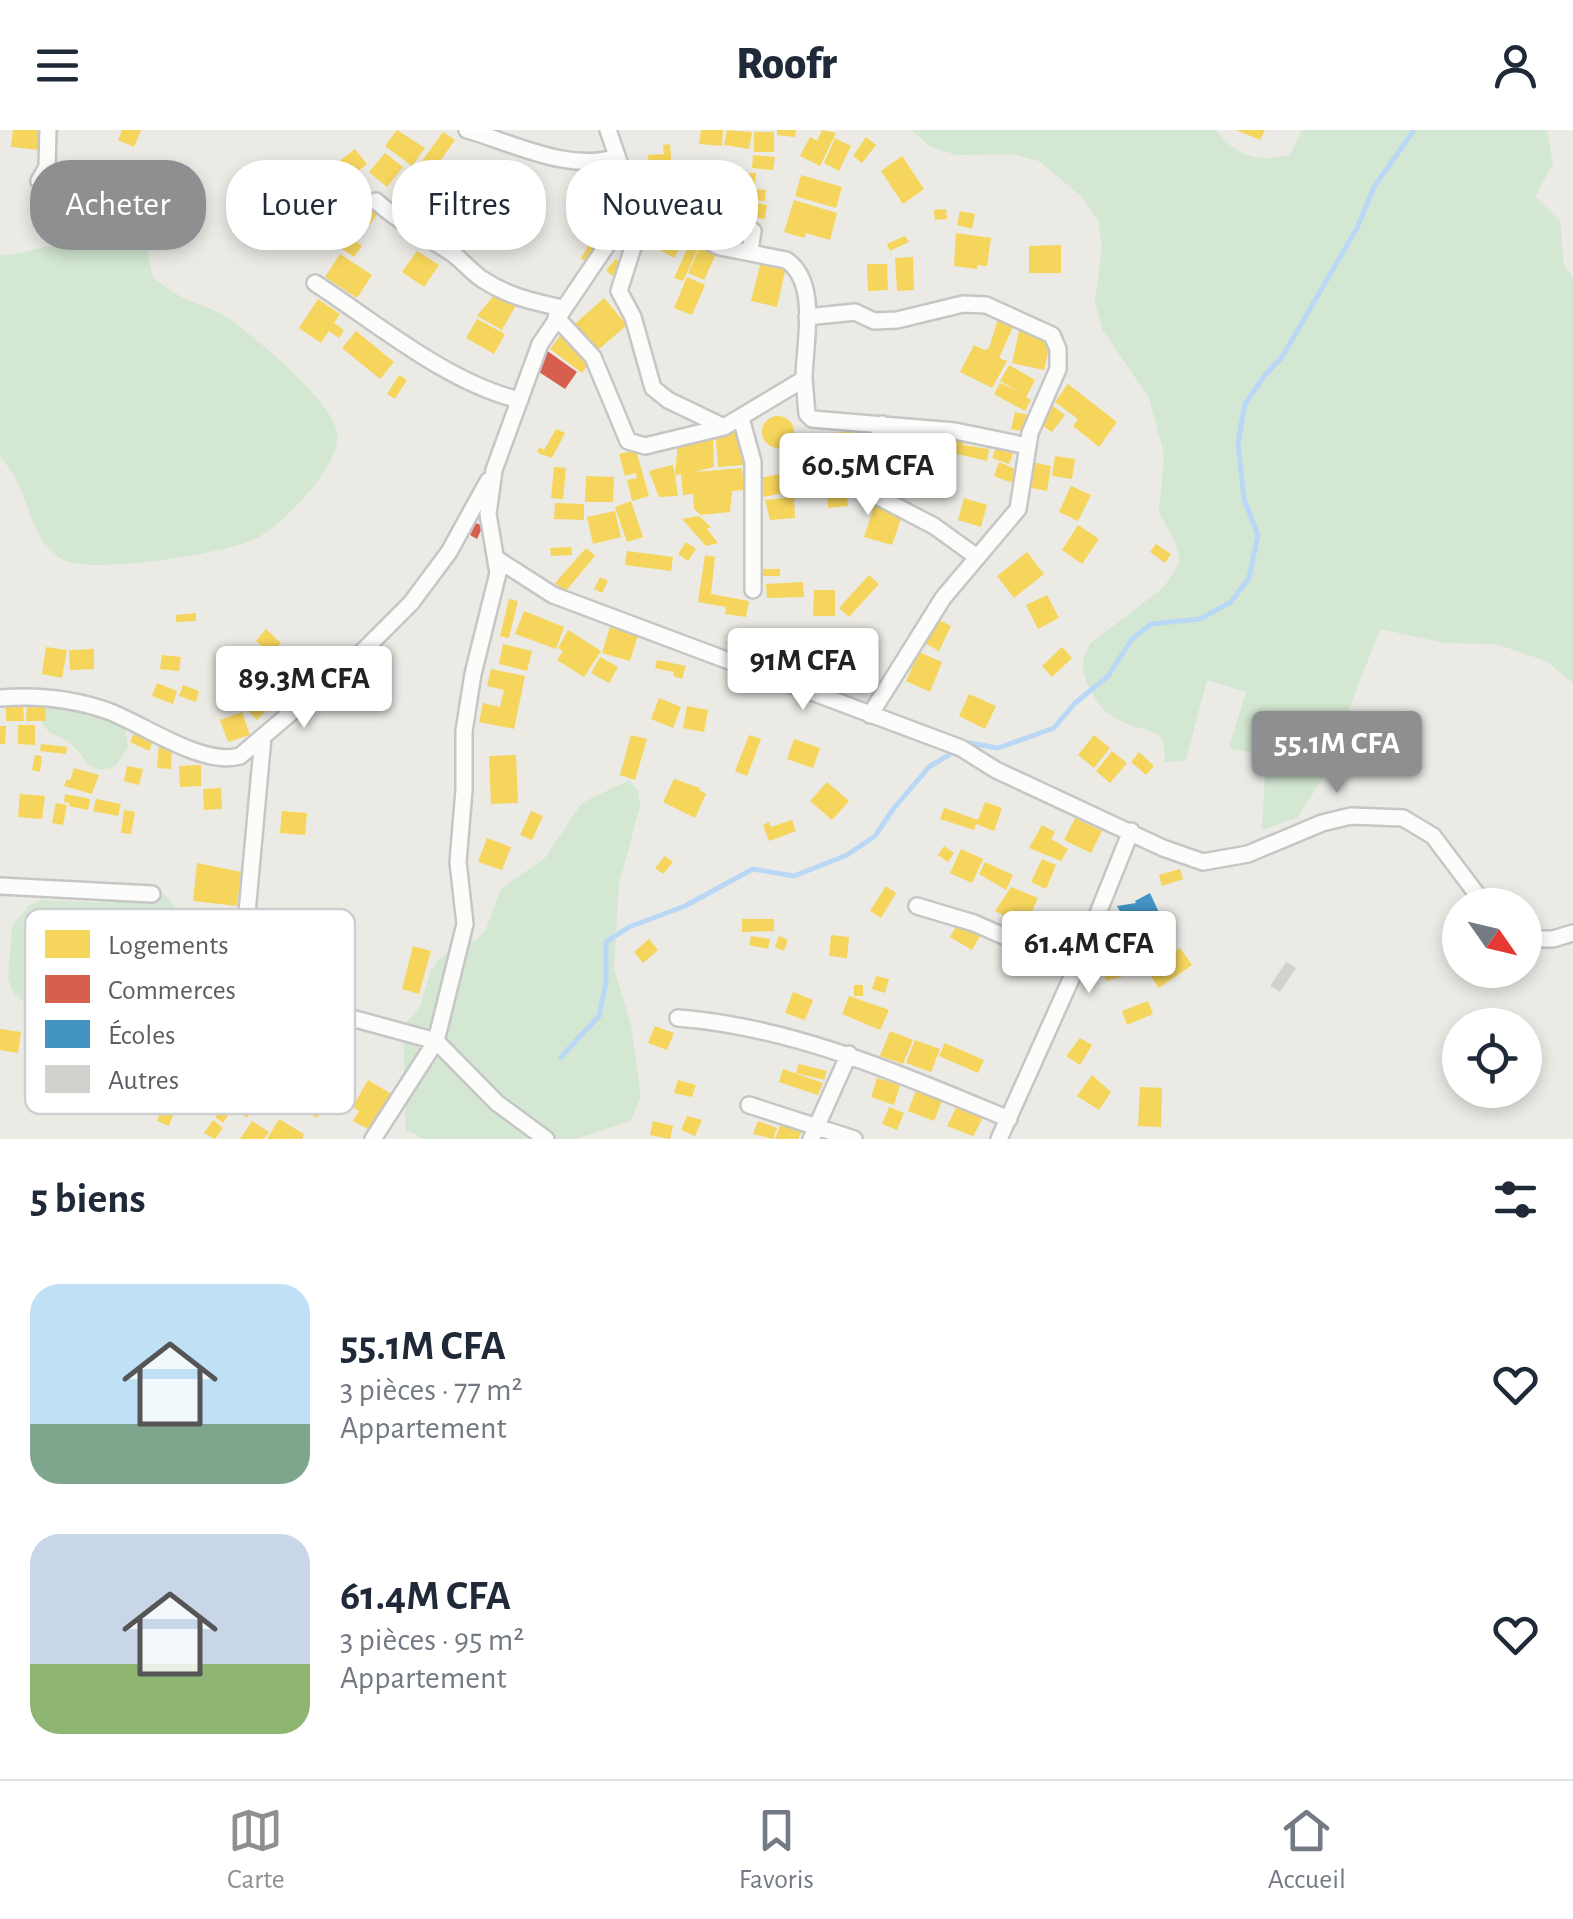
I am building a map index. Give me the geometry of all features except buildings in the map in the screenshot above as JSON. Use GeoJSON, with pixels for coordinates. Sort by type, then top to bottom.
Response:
{"type":"FeatureCollection","features":[{"type":"Feature","properties":{"kind":"street"},"geometry":{"type":"LineString","coordinates":[[47,160],[48,130]]}},
{"type":"Feature","properties":{"kind":"street"},"geometry":{"type":"LineString","coordinates":[[467,130],[572,161],[602,162],[617,157]]}},
{"type":"Feature","properties":{"kind":"street"},"geometry":{"type":"LineString","coordinates":[[608,130],[618,160]]}},
{"type":"Feature","properties":{"kind":"street"},"geometry":{"type":"LineString","coordinates":[[376,200],[404,224],[459,250],[482,280],[559,312],[594,357],[628,441],[645,446],[724,427],[804,379]]}},
{"type":"Feature","properties":{"kind":"street"},"geometry":{"type":"LineString","coordinates":[[0,698],[45,698],[104,710],[162,738],[222,759],[240,756],[360,654],[411,603],[449,552],[494,470],[540,344],[605,250]]}},
{"type":"Feature","properties":{"kind":"street"},"geometry":{"type":"LineString","coordinates":[[632,250],[619,292],[634,318],[649,380],[668,400],[724,427]]}},
{"type":"Feature","properties":{"kind":"street"},"geometry":{"type":"LineString","coordinates":[[742,250],[786,260],[800,272],[807,317],[804,379],[807,414],[812,419],[955,430],[1028,446]]}},
{"type":"Feature","properties":{"kind":"street"},"geometry":{"type":"LineString","coordinates":[[315,283],[438,364],[489,390],[520,400]]}},
{"type":"Feature","properties":{"kind":"street"},"geometry":{"type":"LineString","coordinates":[[807,317],[855,312],[874,322],[963,304],[986,305],[1052,335],[1058,349],[1058,368],[1033,422],[1018,509],[942,598],[870,715]]}},
{"type":"Feature","properties":{"kind":"street"},"geometry":{"type":"LineString","coordinates":[[741,418],[752,462],[753,590]]}},
{"type":"Feature","properties":{"kind":"street"},"geometry":{"type":"LineString","coordinates":[[882,424],[867,478],[871,493],[934,526],[977,558]]}},
{"type":"Feature","properties":{"kind":"street"},"geometry":{"type":"LineString","coordinates":[[372,1139],[436,1041],[464,924],[458,862],[464,731],[473,674],[496,588],[497,558],[488,514],[494,470]]}},
{"type":"Feature","properties":{"kind":"street"},"geometry":{"type":"LineString","coordinates":[[497,558],[553,595],[961,748],[996,770],[1163,848],[1202,862],[1248,854],[1322,823],[1350,816],[1403,818],[1434,836],[1472,888]]}},
{"type":"Feature","properties":{"kind":"street"},"geometry":{"type":"LineString","coordinates":[[248,909],[264,737]]}},
{"type":"Feature","properties":{"kind":"street"},"geometry":{"type":"LineString","coordinates":[[999,1139],[1076,968],[1131,831]]}},
{"type":"Feature","properties":{"kind":"street"},"geometry":{"type":"LineString","coordinates":[[0,886],[152,894]]}},
{"type":"Feature","properties":{"kind":"street"},"geometry":{"type":"LineString","coordinates":[[917,906],[974,922],[1076,968]]}},
{"type":"Feature","properties":{"kind":"street"},"geometry":{"type":"LineString","coordinates":[[1542,939],[1573,934]]}},
{"type":"Feature","properties":{"kind":"street"},"geometry":{"type":"LineString","coordinates":[[678,1018],[707,1020],[849,1054],[1009,1119]]}},
{"type":"Feature","properties":{"kind":"street"},"geometry":{"type":"LineString","coordinates":[[355,1019],[436,1041],[497,1103],[546,1139]]}},
{"type":"Feature","properties":{"kind":"street"},"geometry":{"type":"LineString","coordinates":[[814,1132],[849,1054]]}},
{"type":"Feature","properties":{"kind":"street"},"geometry":{"type":"LineString","coordinates":[[749,1104],[814,1132],[854,1139]]}},
{"type":"Feature","properties":{"kind":"green space"},"geometry":{"type":"Polygon","coordinates":[[[911,130],[1216,130],[1240,152],[1268,158],[1290,155],[1302,130],[1547,130],[1553,164],[1535,196],[1560,221],[1564,266],[1573,277],[1573,683],[1546,661],[1496,644],[1445,643],[1380,629],[1321,781],[1297,818],[1262,830],[1266,756],[1229,748],[1246,692],[1207,680],[1186,760],[1165,762],[1163,740],[1107,712],[1093,695],[1083,670],[1091,643],[1164,587],[1180,562],[1175,542],[1159,512],[1164,454],[1149,398],[1102,329],[1095,302],[1102,247],[1098,220],[1081,196],[1039,161],[1012,154],[957,155],[931,147],[911,130]]]}},
{"type":"Feature","properties":{"kind":"green space"},"geometry":{"type":"Polygon","coordinates":[[[32,250],[147,250],[153,278],[185,299],[226,317],[272,353],[321,402],[337,432],[331,460],[282,520],[242,544],[128,564],[77,564],[62,559],[44,542],[17,481],[0,456],[0,256],[32,250]]]}},
{"type":"Feature","properties":{"kind":"green space"},"geometry":{"type":"Polygon","coordinates":[[[39,698],[124,722],[128,748],[115,767],[94,768],[69,742],[50,732],[35,709],[39,698]]]}},
{"type":"Feature","properties":{"kind":"green space"},"geometry":{"type":"Polygon","coordinates":[[[629,780],[638,791],[640,806],[619,884],[614,969],[631,1025],[641,1097],[630,1121],[576,1139],[424,1139],[406,1130],[403,1027],[420,1007],[431,970],[439,959],[461,944],[477,940],[486,929],[501,889],[545,858],[582,803],[629,780]]]}},
{"type":"Feature","properties":{"kind":"green space"},"geometry":{"type":"Polygon","coordinates":[[[151,891],[165,895],[177,909],[27,909],[42,900],[112,903],[151,891]]]}},
{"type":"Feature","properties":{"kind":"green space"},"geometry":{"type":"Polygon","coordinates":[[[25,911],[25,1003],[13,993],[8,979],[12,926],[25,911]]]}},
{"type":"Feature","properties":{"kind":"waterway"},"geometry":{"type":"LineString","coordinates":[[561,1057],[599,1016],[606,983],[606,942],[629,927],[685,906],[753,869],[794,876],[847,855],[875,836],[929,767],[969,743],[998,748],[1054,728],[1074,704],[1108,676],[1132,639],[1151,624],[1200,619],[1231,602],[1249,578],[1258,535],[1244,499],[1238,443],[1245,404],[1282,357],[1357,228],[1374,187],[1414,130]]}}]}
